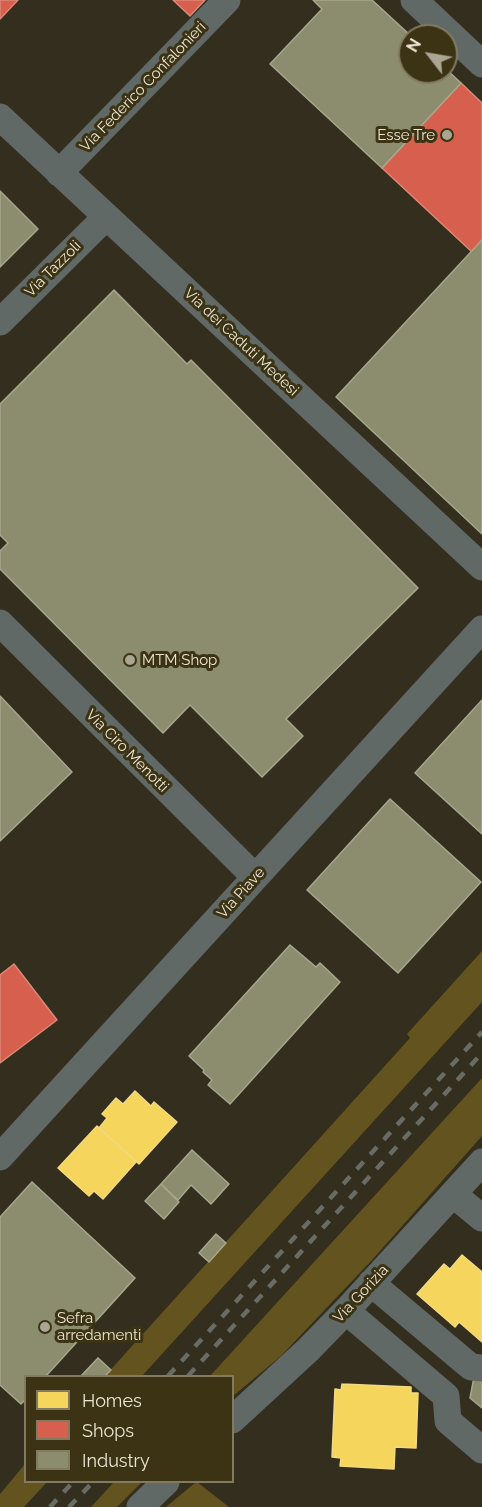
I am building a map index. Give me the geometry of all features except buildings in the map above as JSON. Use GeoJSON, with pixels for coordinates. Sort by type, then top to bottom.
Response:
{"type":"FeatureCollection","features":[{"type":"Feature","properties":{"kind":"street","name":"Via Federico Confalonieri"},"geometry":{"type":"LineString","coordinates":[[59,173],[227,0]]}},
{"type":"Feature","properties":{"kind":"street"},"geometry":{"type":"LineString","coordinates":[[414,0],[482,64]]}},
{"type":"Feature","properties":{"kind":"street","name":"Via dei Caduti Medesi"},"geometry":{"type":"LineString","coordinates":[[0,117],[482,567]]}},
{"type":"Feature","properties":{"kind":"street","name":"Via Tazzoli"},"geometry":{"type":"LineString","coordinates":[[0,322],[106,217]]}},
{"type":"Feature","properties":{"kind":"street","name":"Via Ciro Menotti"},"geometry":{"type":"LineString","coordinates":[[0,623],[255,877]]}},
{"type":"Feature","properties":{"kind":"street","name":"Via Piave"},"geometry":{"type":"LineString","coordinates":[[0,1157],[482,629]]}},
{"type":"Feature","properties":{"kind":"street","name":"Via Gorizia"},"geometry":{"type":"LineString","coordinates":[[234,1418],[346,1311],[482,1162]]}},
{"type":"Feature","properties":{"kind":"street"},"geometry":{"type":"LineString","coordinates":[[453,1194],[482,1218]]}},
{"type":"Feature","properties":{"kind":"street"},"geometry":{"type":"LineString","coordinates":[[371,1284],[471,1366],[482,1368]]}},
{"type":"Feature","properties":{"kind":"street"},"geometry":{"type":"LineString","coordinates":[[346,1311],[446,1396],[448,1421],[482,1450]]}},
{"type":"Feature","properties":{"kind":"street"},"geometry":{"type":"LineString","coordinates":[[140,1507],[165,1483]]}},
{"type":"Feature","properties":{"kind":"shaded area"},"geometry":{"type":"Polygon","coordinates":[[[482,951],[482,1002],[143,1375],[106,1375],[410,1038],[407,1034],[482,951]]]}},
{"type":"Feature","properties":{"kind":"shaded area"},"geometry":{"type":"Polygon","coordinates":[[[482,1078],[482,1136],[372,1260],[281,1356],[234,1395],[234,1375],[211,1375],[482,1078]]]}},
{"type":"Feature","properties":{"kind":"shaded area"},"geometry":{"type":"Polygon","coordinates":[[[24,1465],[24,1483],[46,1483],[24,1507],[0,1507],[0,1494],[24,1465]]]}},
{"type":"Feature","properties":{"kind":"shaded area"},"geometry":{"type":"Polygon","coordinates":[[[113,1483],[141,1483],[117,1507],[91,1507],[113,1483]]]}},
{"type":"Feature","properties":{"kind":"shaded area"},"geometry":{"type":"Polygon","coordinates":[[[195,1483],[198,1483],[229,1507],[166,1507],[195,1483]]]}},
{"type":"Feature","properties":{"kind":"railway"},"geometry":{"type":"LineString","coordinates":[[169,1375],[482,1032]]}},
{"type":"Feature","properties":{"kind":"railway"},"geometry":{"type":"LineString","coordinates":[[189,1375],[482,1053]]}},
{"type":"Feature","properties":{"kind":"railway"},"geometry":{"type":"LineString","coordinates":[[50,1507],[72,1483]]}},
{"type":"Feature","properties":{"kind":"railway"},"geometry":{"type":"LineString","coordinates":[[69,1507],[92,1483]]}},
{"type":"Feature","properties":{"kind":"place","name":"Esse Tre"},"geometry":{"type":"Point","coordinates":[447,135]}},
{"type":"Feature","properties":{"kind":"place","name":"MTM Shop"},"geometry":{"type":"Point","coordinates":[130,660]}},
{"type":"Feature","properties":{"kind":"place","name":"Sefra arredamenti"},"geometry":{"type":"Point","coordinates":[45,1327]}}]}
